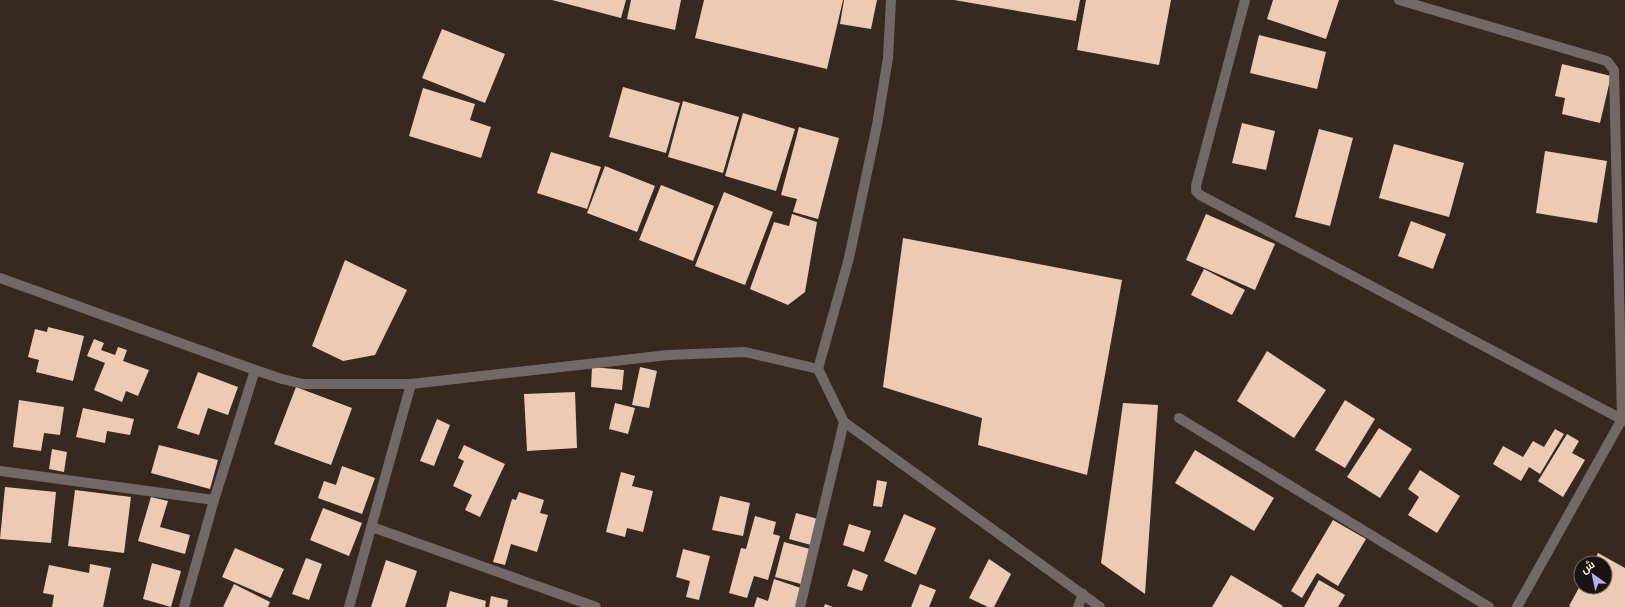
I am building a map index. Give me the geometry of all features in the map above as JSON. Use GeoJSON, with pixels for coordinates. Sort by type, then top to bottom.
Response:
{"type":"FeatureCollection","features":[{"type":"Feature","properties":{"kind":"street"},"geometry":{"type":"LineString","coordinates":[[892,0],[888,58],[877,125],[849,258],[818,368],[844,422],[1100,607]]}},
{"type":"Feature","properties":{"kind":"street"},"geometry":{"type":"LineString","coordinates":[[1245,0],[1196,186],[1196,191],[1200,195],[1624,420]]}},
{"type":"Feature","properties":{"kind":"street"},"geometry":{"type":"LineString","coordinates":[[1399,0],[1607,61],[1614,70],[1624,420],[1517,607]]}},
{"type":"Feature","properties":{"kind":"street"},"geometry":{"type":"LineString","coordinates":[[0,278],[282,380],[303,384],[411,384],[668,355],[745,352],[818,368]]}},
{"type":"Feature","properties":{"kind":"street"},"geometry":{"type":"LineString","coordinates":[[184,607],[214,500],[255,370]]}},
{"type":"Feature","properties":{"kind":"street"},"geometry":{"type":"LineString","coordinates":[[349,607],[411,384]]}},
{"type":"Feature","properties":{"kind":"street"},"geometry":{"type":"LineString","coordinates":[[1179,418],[1489,607]]}},
{"type":"Feature","properties":{"kind":"street"},"geometry":{"type":"LineString","coordinates":[[800,607],[844,422]]}},
{"type":"Feature","properties":{"kind":"street"},"geometry":{"type":"LineString","coordinates":[[0,472],[214,500]]}},
{"type":"Feature","properties":{"kind":"street"},"geometry":{"type":"LineString","coordinates":[[372,526],[596,607]]}},
{"type":"Feature","properties":{"kind":"street"},"geometry":{"type":"LineString","coordinates":[[1078,607],[1083,594]]}},
{"type":"Feature","properties":{"kind":"building"},"geometry":{"type":"Polygon","coordinates":[[[552,0],[626,0],[621,18],[552,0]]]}},
{"type":"Feature","properties":{"kind":"building"},"geometry":{"type":"Polygon","coordinates":[[[631,0],[681,0],[675,30],[627,19],[631,0]]]}},
{"type":"Feature","properties":{"kind":"building"},"geometry":{"type":"Polygon","coordinates":[[[704,0],[843,0],[827,69],[695,38],[704,0]]]}},
{"type":"Feature","properties":{"kind":"building"},"geometry":{"type":"Polygon","coordinates":[[[844,0],[877,0],[871,29],[840,24],[844,0]]]}},
{"type":"Feature","properties":{"kind":"building"},"geometry":{"type":"Polygon","coordinates":[[[954,0],[1080,0],[1076,21],[954,0]]]}},
{"type":"Feature","properties":{"kind":"building"},"geometry":{"type":"Polygon","coordinates":[[[1086,0],[1171,0],[1159,65],[1077,50],[1086,0]]]}},
{"type":"Feature","properties":{"kind":"building"},"geometry":{"type":"Polygon","coordinates":[[[1273,0],[1339,0],[1326,39],[1267,19],[1273,0]]]}},
{"type":"Feature","properties":{"kind":"building"},"geometry":{"type":"Polygon","coordinates":[[[442,29],[505,54],[485,103],[422,78],[442,29]]]}},
{"type":"Feature","properties":{"kind":"building"},"geometry":{"type":"Polygon","coordinates":[[[1259,35],[1326,52],[1317,89],[1250,73],[1259,35]]]}},
{"type":"Feature","properties":{"kind":"building"},"geometry":{"type":"Polygon","coordinates":[[[1562,64],[1611,76],[1600,123],[1562,114],[1565,98],[1555,96],[1562,64]]]}},
{"type":"Feature","properties":{"kind":"building"},"geometry":{"type":"Polygon","coordinates":[[[623,87],[680,103],[666,153],[609,137],[623,87]]]}},
{"type":"Feature","properties":{"kind":"building"},"geometry":{"type":"Polygon","coordinates":[[[423,88],[475,104],[470,120],[491,127],[481,158],[409,136],[423,88]]]}},
{"type":"Feature","properties":{"kind":"building"},"geometry":{"type":"Polygon","coordinates":[[[683,101],[739,117],[723,173],[668,157],[683,101]]]}},
{"type":"Feature","properties":{"kind":"building"},"geometry":{"type":"Polygon","coordinates":[[[743,113],[795,129],[776,191],[725,176],[743,113]]]}},
{"type":"Feature","properties":{"kind":"building"},"geometry":{"type":"Polygon","coordinates":[[[1242,123],[1275,131],[1266,170],[1232,163],[1242,123]]]}},
{"type":"Feature","properties":{"kind":"building"},"geometry":{"type":"Polygon","coordinates":[[[799,127],[839,138],[818,219],[793,212],[797,199],[781,195],[799,127]]]}},
{"type":"Feature","properties":{"kind":"building"},"geometry":{"type":"Polygon","coordinates":[[[1319,129],[1353,138],[1330,226],[1295,217],[1319,129]]]}},
{"type":"Feature","properties":{"kind":"building"},"geometry":{"type":"Polygon","coordinates":[[[1394,144],[1464,163],[1449,217],[1379,198],[1394,144]]]}},
{"type":"Feature","properties":{"kind":"building"},"geometry":{"type":"Polygon","coordinates":[[[1545,151],[1607,161],[1597,223],[1536,213],[1545,151]]]}},
{"type":"Feature","properties":{"kind":"building"},"geometry":{"type":"Polygon","coordinates":[[[551,152],[601,167],[587,209],[537,193],[551,152]]]}},
{"type":"Feature","properties":{"kind":"building"},"geometry":{"type":"Polygon","coordinates":[[[605,166],[655,186],[637,232],[587,213],[605,166]]]}},
{"type":"Feature","properties":{"kind":"building"},"geometry":{"type":"Polygon","coordinates":[[[661,185],[714,206],[693,261],[639,240],[661,185]]]}},
{"type":"Feature","properties":{"kind":"building"},"geometry":{"type":"Polygon","coordinates":[[[724,192],[773,212],[745,285],[695,266],[724,192]]]}},
{"type":"Feature","properties":{"kind":"building"},"geometry":{"type":"Polygon","coordinates":[[[792,214],[817,222],[805,292],[788,305],[750,289],[774,222],[789,226],[792,214]]]}},
{"type":"Feature","properties":{"kind":"building"},"geometry":{"type":"Polygon","coordinates":[[[1206,214],[1275,244],[1255,290],[1186,260],[1206,214]]]}},
{"type":"Feature","properties":{"kind":"building"},"geometry":{"type":"Polygon","coordinates":[[[1411,221],[1446,234],[1433,269],[1398,256],[1411,221]]]}},
{"type":"Feature","properties":{"kind":"building"},"geometry":{"type":"Polygon","coordinates":[[[903,238],[1122,280],[1087,475],[978,445],[982,418],[883,387],[903,238]]]}},
{"type":"Feature","properties":{"kind":"building"},"geometry":{"type":"Polygon","coordinates":[[[345,260],[407,290],[375,355],[343,361],[312,346],[345,260]]]}},
{"type":"Feature","properties":{"kind":"building"},"geometry":{"type":"Polygon","coordinates":[[[1204,269],[1245,290],[1232,315],[1191,295],[1204,269]]]}},
{"type":"Feature","properties":{"kind":"building"},"geometry":{"type":"Polygon","coordinates":[[[48,327],[84,336],[73,381],[36,372],[39,360],[28,357],[35,329],[47,332],[48,327]]]}},
{"type":"Feature","properties":{"kind":"building"},"geometry":{"type":"Polygon","coordinates":[[[94,339],[104,343],[101,350],[115,355],[118,347],[127,350],[123,361],[149,370],[138,396],[126,391],[122,402],[94,390],[105,363],[87,356],[94,339]]]}},
{"type":"Feature","properties":{"kind":"building"},"geometry":{"type":"Polygon","coordinates":[[[1267,351],[1326,390],[1294,438],[1237,401],[1267,351]]]}},
{"type":"Feature","properties":{"kind":"building"},"geometry":{"type":"Polygon","coordinates":[[[592,367],[624,370],[622,390],[591,387],[592,367]]]}},
{"type":"Feature","properties":{"kind":"building"},"geometry":{"type":"Polygon","coordinates":[[[640,367],[657,371],[649,408],[632,405],[640,367]]]}},
{"type":"Feature","properties":{"kind":"building"},"geometry":{"type":"Polygon","coordinates":[[[198,372],[238,387],[228,415],[208,408],[199,435],[177,428],[198,372]]]}},
{"type":"Feature","properties":{"kind":"building"},"geometry":{"type":"Polygon","coordinates":[[[296,387],[352,408],[331,465],[274,444],[296,387]]]}},
{"type":"Feature","properties":{"kind":"building"},"geometry":{"type":"Polygon","coordinates":[[[575,392],[577,448],[527,451],[524,394],[575,392]]]}},
{"type":"Feature","properties":{"kind":"building"},"geometry":{"type":"Polygon","coordinates":[[[19,400],[64,407],[60,435],[44,433],[41,451],[13,447],[19,400]]]}},
{"type":"Feature","properties":{"kind":"building"},"geometry":{"type":"Polygon","coordinates":[[[1345,400],[1375,419],[1345,468],[1315,450],[1345,400]]]}},
{"type":"Feature","properties":{"kind":"building"},"geometry":{"type":"Polygon","coordinates":[[[615,403],[635,408],[628,434],[609,429],[615,403]]]}},
{"type":"Feature","properties":{"kind":"building"},"geometry":{"type":"Polygon","coordinates":[[[1123,403],[1158,405],[1145,594],[1101,563],[1123,403]]]}},
{"type":"Feature","properties":{"kind":"building"},"geometry":{"type":"Polygon","coordinates":[[[83,408],[134,419],[130,435],[107,431],[105,443],[76,437],[83,408]]]}},
{"type":"Feature","properties":{"kind":"building"},"geometry":{"type":"Polygon","coordinates":[[[437,419],[450,425],[434,466],[420,461],[437,419]]]}},
{"type":"Feature","properties":{"kind":"building"},"geometry":{"type":"Polygon","coordinates":[[[1379,428],[1412,449],[1380,498],[1347,477],[1379,428]]]}},
{"type":"Feature","properties":{"kind":"building"},"geometry":{"type":"Polygon","coordinates":[[[1555,429],[1564,434],[1540,474],[1529,467],[1521,481],[1493,464],[1503,446],[1523,457],[1533,441],[1544,447],[1555,429]]]}},
{"type":"Feature","properties":{"kind":"building"},"geometry":{"type":"Polygon","coordinates":[[[1567,434],[1579,441],[1572,453],[1585,460],[1563,497],[1538,481],[1567,434]]]}},
{"type":"Feature","properties":{"kind":"building"},"geometry":{"type":"Polygon","coordinates":[[[159,445],[218,460],[210,489],[151,473],[159,445]]]}},
{"type":"Feature","properties":{"kind":"building"},"geometry":{"type":"Polygon","coordinates":[[[464,445],[505,464],[480,517],[465,510],[472,495],[453,486],[464,461],[458,458],[464,445]]]}},
{"type":"Feature","properties":{"kind":"building"},"geometry":{"type":"Polygon","coordinates":[[[52,449],[67,452],[64,472],[49,469],[52,449]]]}},
{"type":"Feature","properties":{"kind":"building"},"geometry":{"type":"Polygon","coordinates":[[[1195,450],[1274,498],[1254,531],[1175,483],[1195,450]]]}},
{"type":"Feature","properties":{"kind":"building"},"geometry":{"type":"Polygon","coordinates":[[[342,466],[375,478],[362,514],[318,498],[324,481],[336,485],[342,466]]]}},
{"type":"Feature","properties":{"kind":"building"},"geometry":{"type":"Polygon","coordinates":[[[1420,470],[1460,496],[1437,533],[1408,515],[1419,497],[1408,489],[1420,470]]]}},
{"type":"Feature","properties":{"kind":"building"},"geometry":{"type":"Polygon","coordinates":[[[621,472],[635,476],[632,486],[653,491],[643,532],[627,528],[625,537],[606,532],[621,472]]]}},
{"type":"Feature","properties":{"kind":"building"},"geometry":{"type":"Polygon","coordinates":[[[877,480],[887,482],[882,507],[873,506],[877,480]]]}},
{"type":"Feature","properties":{"kind":"building"},"geometry":{"type":"Polygon","coordinates":[[[5,487],[56,492],[51,543],[0,539],[5,487]]]}},
{"type":"Feature","properties":{"kind":"building"},"geometry":{"type":"Polygon","coordinates":[[[75,490],[131,497],[124,553],[68,546],[75,490]]]}},
{"type":"Feature","properties":{"kind":"building"},"geometry":{"type":"Polygon","coordinates":[[[519,492],[544,500],[540,513],[548,515],[537,552],[511,544],[505,565],[493,562],[512,499],[516,500],[519,492]]]}},
{"type":"Feature","properties":{"kind":"building"},"geometry":{"type":"Polygon","coordinates":[[[720,496],[750,503],[743,536],[712,530],[720,496]]]}},
{"type":"Feature","properties":{"kind":"building"},"geometry":{"type":"Polygon","coordinates":[[[151,497],[168,501],[160,527],[190,535],[185,554],[138,541],[151,497]]]}},
{"type":"Feature","properties":{"kind":"building"},"geometry":{"type":"Polygon","coordinates":[[[323,508],[362,523],[349,556],[310,540],[323,508]]]}},
{"type":"Feature","properties":{"kind":"building"},"geometry":{"type":"Polygon","coordinates":[[[796,513],[818,519],[811,545],[789,539],[796,513]]]}},
{"type":"Feature","properties":{"kind":"building"},"geometry":{"type":"Polygon","coordinates":[[[904,514],[936,528],[916,575],[884,561],[904,514]]]}},
{"type":"Feature","properties":{"kind":"building"},"geometry":{"type":"Polygon","coordinates":[[[755,516],[776,522],[773,534],[780,536],[768,580],[754,576],[747,598],[729,593],[741,548],[746,549],[755,516]]]}},
{"type":"Feature","properties":{"kind":"building"},"geometry":{"type":"Polygon","coordinates":[[[1333,520],[1366,539],[1338,586],[1317,573],[1302,598],[1291,591],[1333,520]]]}},
{"type":"Feature","properties":{"kind":"building"},"geometry":{"type":"Polygon","coordinates":[[[849,524],[871,531],[864,552],[843,545],[849,524]]]}},
{"type":"Feature","properties":{"kind":"building"},"geometry":{"type":"Polygon","coordinates":[[[784,542],[810,549],[801,584],[775,577],[784,542]]]}},
{"type":"Feature","properties":{"kind":"building"},"geometry":{"type":"Polygon","coordinates":[[[235,548],[284,569],[271,598],[222,577],[235,548]]]}},
{"type":"Feature","properties":{"kind":"building"},"geometry":{"type":"Polygon","coordinates":[[[683,549],[710,556],[699,600],[686,597],[690,581],[676,577],[683,549]]]}},
{"type":"Feature","properties":{"kind":"building"},"geometry":{"type":"Polygon","coordinates":[[[306,558],[322,564],[309,600],[292,594],[306,558]]]}},
{"type":"Feature","properties":{"kind":"building"},"geometry":{"type":"Polygon","coordinates":[[[989,559],[1011,574],[994,607],[988,607],[969,598],[989,559]]]}},
{"type":"Feature","properties":{"kind":"building"},"geometry":{"type":"Polygon","coordinates":[[[386,560],[417,571],[405,607],[371,607],[386,560]]]}},
{"type":"Feature","properties":{"kind":"building"},"geometry":{"type":"Polygon","coordinates":[[[1613,561],[1625,568],[1625,607],[1569,606],[1575,595],[1613,595],[1613,561]]]}},
{"type":"Feature","properties":{"kind":"building"},"geometry":{"type":"Polygon","coordinates":[[[152,563],[181,571],[171,607],[143,599],[152,563]]]}},
{"type":"Feature","properties":{"kind":"building"},"geometry":{"type":"Polygon","coordinates":[[[90,564],[111,568],[103,607],[52,607],[54,595],[43,593],[49,565],[89,573],[90,564]]]}},
{"type":"Feature","properties":{"kind":"building"},"geometry":{"type":"Polygon","coordinates":[[[853,569],[868,575],[862,591],[847,586],[853,569]]]}},
{"type":"Feature","properties":{"kind":"building"},"geometry":{"type":"Polygon","coordinates":[[[1231,575],[1283,606],[1212,607],[1231,575]]]}},
{"type":"Feature","properties":{"kind":"building"},"geometry":{"type":"Polygon","coordinates":[[[774,579],[804,589],[798,607],[754,607],[757,597],[768,601],[774,579]]]}},
{"type":"Feature","properties":{"kind":"building"},"geometry":{"type":"Polygon","coordinates":[[[1319,580],[1345,595],[1338,607],[1304,607],[1319,580]]]}},
{"type":"Feature","properties":{"kind":"building"},"geometry":{"type":"Polygon","coordinates":[[[234,584],[270,602],[268,607],[223,607],[234,584]]]}},
{"type":"Feature","properties":{"kind":"building"},"geometry":{"type":"Polygon","coordinates":[[[920,584],[936,590],[929,607],[911,607],[920,584]]]}},
{"type":"Feature","properties":{"kind":"building"},"geometry":{"type":"Polygon","coordinates":[[[450,591],[486,601],[485,607],[446,607],[450,591]]]}},
{"type":"Feature","properties":{"kind":"building"},"geometry":{"type":"Polygon","coordinates":[[[491,596],[508,600],[507,607],[489,607],[491,596]]]}},
{"type":"Feature","properties":{"kind":"building"},"geometry":{"type":"Polygon","coordinates":[[[825,604],[833,607],[824,607],[825,604]]]}}]}
